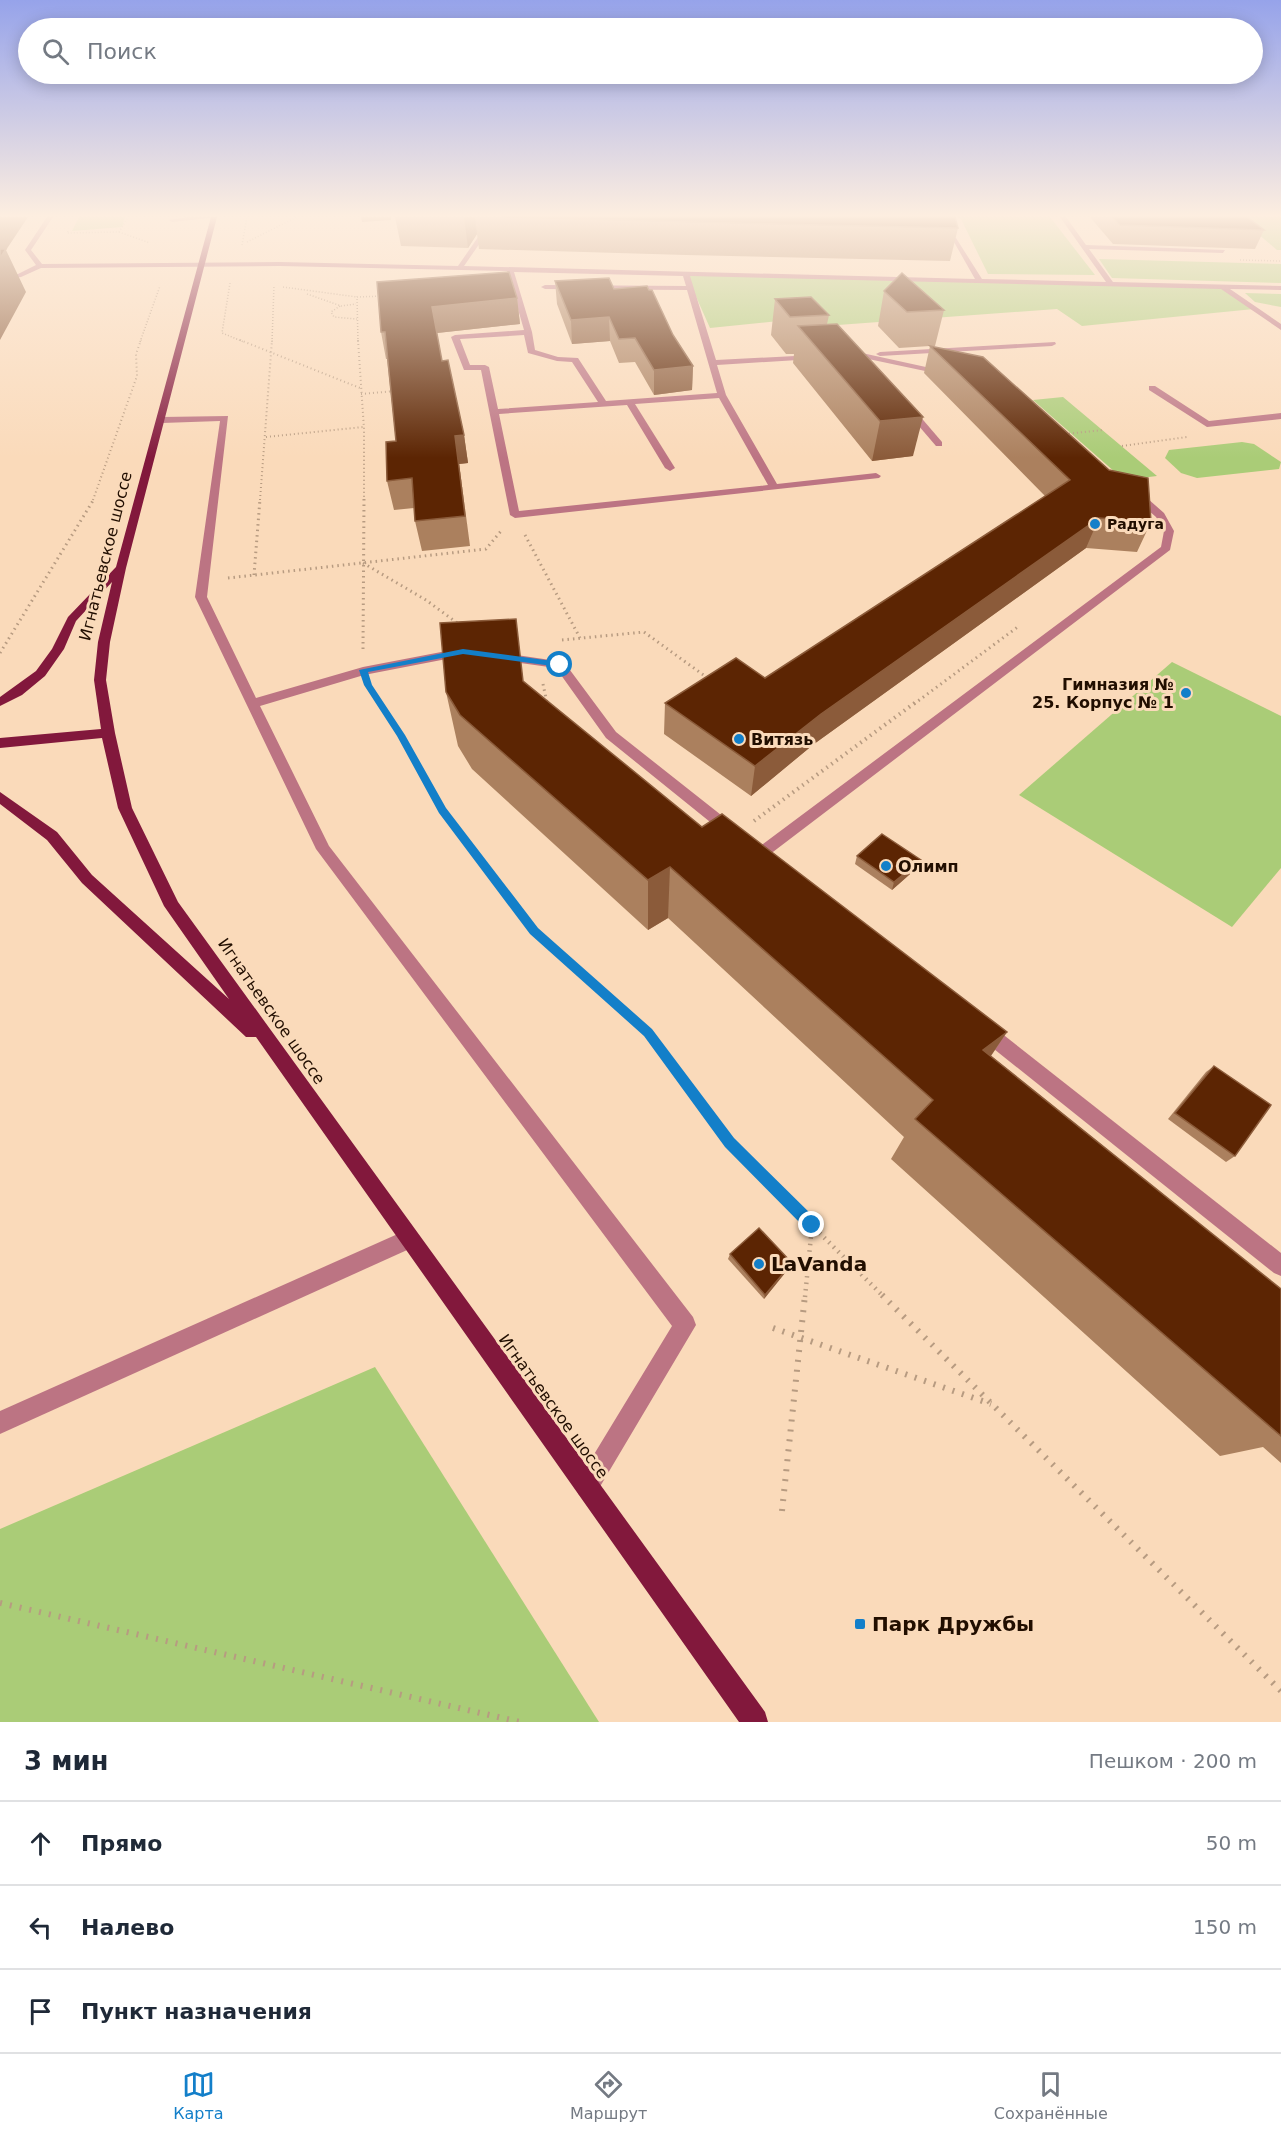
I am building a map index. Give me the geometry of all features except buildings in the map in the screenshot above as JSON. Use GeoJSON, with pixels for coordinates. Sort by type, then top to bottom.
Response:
{"type":"FeatureCollection","features":[{"type":"Feature","properties":{"kind":"main road","name":"Игнатьевское шоссе"},"geometry":{"type":"LineString","coordinates":[[194,297],[121,568],[104,642],[101,670],[108,733],[125,808],[172,906],[755,1722]]}},
{"type":"Feature","properties":{"kind":"main road"},"geometry":{"type":"LineString","coordinates":[[0,702],[21,691],[40,675],[57,650],[70,621],[90,596],[121,568]]}},
{"type":"Feature","properties":{"kind":"main road"},"geometry":{"type":"LineString","coordinates":[[0,743],[108,733]]}},
{"type":"Feature","properties":{"kind":"main road"},"geometry":{"type":"LineString","coordinates":[[0,797],[52,836],[87,879],[275,1053]]}},
{"type":"Feature","properties":{"kind":"street"},"geometry":{"type":"LineString","coordinates":[[518,297],[531,351],[557,359],[575,360],[604,405]]}},
{"type":"Feature","properties":{"kind":"street"},"geometry":{"type":"LineString","coordinates":[[693,297],[722,395],[774,487]]}},
{"type":"Feature","properties":{"kind":"street"},"geometry":{"type":"LineString","coordinates":[[1238,297],[1281,328]]}},
{"type":"Feature","properties":{"kind":"street"},"geometry":{"type":"LineString","coordinates":[[528,332],[455,337],[467,368],[485,367],[515,515],[876,476]]}},
{"type":"Feature","properties":{"kind":"street"},"geometry":{"type":"LineString","coordinates":[[856,355],[1052,344]]}},
{"type":"Feature","properties":{"kind":"street"},"geometry":{"type":"LineString","coordinates":[[856,355],[870,364]]}},
{"type":"Feature","properties":{"kind":"street"},"geometry":{"type":"LineString","coordinates":[[856,355],[954,375]]}},
{"type":"Feature","properties":{"kind":"street"},"geometry":{"type":"LineString","coordinates":[[712,363],[827,357]]}},
{"type":"Feature","properties":{"kind":"street"},"geometry":{"type":"LineString","coordinates":[[1152,388],[1207,424]]}},
{"type":"Feature","properties":{"kind":"street"},"geometry":{"type":"LineString","coordinates":[[494,412],[722,395]]}},
{"type":"Feature","properties":{"kind":"street"},"geometry":{"type":"LineString","coordinates":[[901,400],[939,444]]}},
{"type":"Feature","properties":{"kind":"street"},"geometry":{"type":"LineString","coordinates":[[630,403],[670,468]]}},
{"type":"Feature","properties":{"kind":"street"},"geometry":{"type":"LineString","coordinates":[[1196,424],[1281,416]]}},
{"type":"Feature","properties":{"kind":"street"},"geometry":{"type":"LineString","coordinates":[[162,420],[225,418],[201,597],[323,849],[686,1325],[587,1487]]}},
{"type":"Feature","properties":{"kind":"street"},"geometry":{"type":"LineString","coordinates":[[252,704],[363,670],[463,652],[560,665],[611,735],[765,857],[1166,548],[1169,531],[1160,515],[1127,487]]}},
{"type":"Feature","properties":{"kind":"street"},"geometry":{"type":"LineString","coordinates":[[974,1023],[1281,1266]]}},
{"type":"Feature","properties":{"kind":"street"},"geometry":{"type":"LineString","coordinates":[[0,1423],[409,1239]]}},
{"type":"Feature","properties":{"kind":"path"},"geometry":{"type":"LineString","coordinates":[[0,653],[91,506],[137,376],[136,354],[156,297]]}},
{"type":"Feature","properties":{"kind":"path"},"geometry":{"type":"LineString","coordinates":[[228,297],[222,333],[360,388]]}},
{"type":"Feature","properties":{"kind":"path"},"geometry":{"type":"LineString","coordinates":[[254,575],[272,352],[274,297]]}},
{"type":"Feature","properties":{"kind":"path"},"geometry":{"type":"LineString","coordinates":[[318,297],[340,306]]}},
{"type":"Feature","properties":{"kind":"path"},"geometry":{"type":"LineString","coordinates":[[357,297],[363,427],[363,670],[368,685],[401,735],[442,811],[534,931],[648,1033],[729,1143],[1281,1691]]}},
{"type":"Feature","properties":{"kind":"path"},"geometry":{"type":"LineString","coordinates":[[356,304],[340,306],[331,312],[334,317],[342,320],[357,319]]}},
{"type":"Feature","properties":{"kind":"path"},"geometry":{"type":"LineString","coordinates":[[361,394],[396,391]]}},
{"type":"Feature","properties":{"kind":"path"},"geometry":{"type":"LineString","coordinates":[[1122,446],[1214,432],[1207,424]]}},
{"type":"Feature","properties":{"kind":"path"},"geometry":{"type":"LineString","coordinates":[[265,437],[363,427]]}},
{"type":"Feature","properties":{"kind":"path"},"geometry":{"type":"LineString","coordinates":[[1059,435],[1103,430]]}},
{"type":"Feature","properties":{"kind":"path"},"geometry":{"type":"LineString","coordinates":[[515,515],[580,638]]}},
{"type":"Feature","properties":{"kind":"path"},"geometry":{"type":"LineString","coordinates":[[203,581],[486,549]]}},
{"type":"Feature","properties":{"kind":"path"},"geometry":{"type":"LineString","coordinates":[[363,563],[426,600],[469,631]]}},
{"type":"Feature","properties":{"kind":"path"},"geometry":{"type":"LineString","coordinates":[[747,826],[1024,622]]}},
{"type":"Feature","properties":{"kind":"path"},"geometry":{"type":"LineString","coordinates":[[644,632],[712,681]]}},
{"type":"Feature","properties":{"kind":"path"},"geometry":{"type":"LineString","coordinates":[[541,676],[548,706]]}},
{"type":"Feature","properties":{"kind":"path"},"geometry":{"type":"LineString","coordinates":[[782,1511],[812,1225]]}},
{"type":"Feature","properties":{"kind":"path"},"geometry":{"type":"LineString","coordinates":[[773,1328],[993,1405]]}},
{"type":"Feature","properties":{"kind":"path"},"geometry":{"type":"LineString","coordinates":[[0,1603],[520,1722]]}},
{"type":"Feature","properties":{"kind":"green space"},"geometry":{"type":"Polygon","coordinates":[[[696,297],[1238,297],[1254,309],[1082,326],[1057,309],[797,328],[788,320],[710,328],[696,297]]]}},
{"type":"Feature","properties":{"kind":"green space"},"geometry":{"type":"Polygon","coordinates":[[[1250,297],[1281,297],[1281,307],[1255,302],[1250,297]]]}},
{"type":"Feature","properties":{"kind":"green space"},"geometry":{"type":"Polygon","coordinates":[[[1063,397],[1157,476],[1124,480],[1033,400],[1063,397]]]}},
{"type":"Feature","properties":{"kind":"green space"},"geometry":{"type":"Polygon","coordinates":[[[1242,442],[1254,444],[1281,462],[1279,469],[1197,478],[1181,473],[1165,458],[1169,450],[1242,442]]]}},
{"type":"Feature","properties":{"kind":"green space"},"geometry":{"type":"Polygon","coordinates":[[[1172,662],[1281,716],[1281,868],[1232,927],[1019,795],[1172,662]]]}},
{"type":"Feature","properties":{"kind":"green space"},"geometry":{"type":"Polygon","coordinates":[[[375,1367],[599,1722],[0,1722],[0,1529],[375,1367]]]}},
{"type":"Feature","properties":{"kind":"place","name":"Радуга"},"geometry":{"type":"Point","coordinates":[1095,524]}},
{"type":"Feature","properties":{"kind":"place","name":"Гимназия № 25. Корпус № 1"},"geometry":{"type":"Point","coordinates":[1186,693]}},
{"type":"Feature","properties":{"kind":"place","name":"Витязь"},"geometry":{"type":"Point","coordinates":[739,739]}},
{"type":"Feature","properties":{"kind":"place","name":"Олимп"},"geometry":{"type":"Point","coordinates":[886,866]}},
{"type":"Feature","properties":{"kind":"place","name":"LaVanda"},"geometry":{"type":"Point","coordinates":[759,1264]}},
{"type":"Feature","properties":{"kind":"place","name":"Парк Дружбы"},"geometry":{"type":"Point","coordinates":[860,1624]}},
{"type":"Feature","properties":{"kind":"route"},"geometry":{"type":"LineString","coordinates":[[560,665],[463,652],[363,670],[368,685],[401,735],[442,811],[534,931],[648,1033],[729,1143],[812,1225]]}}]}
